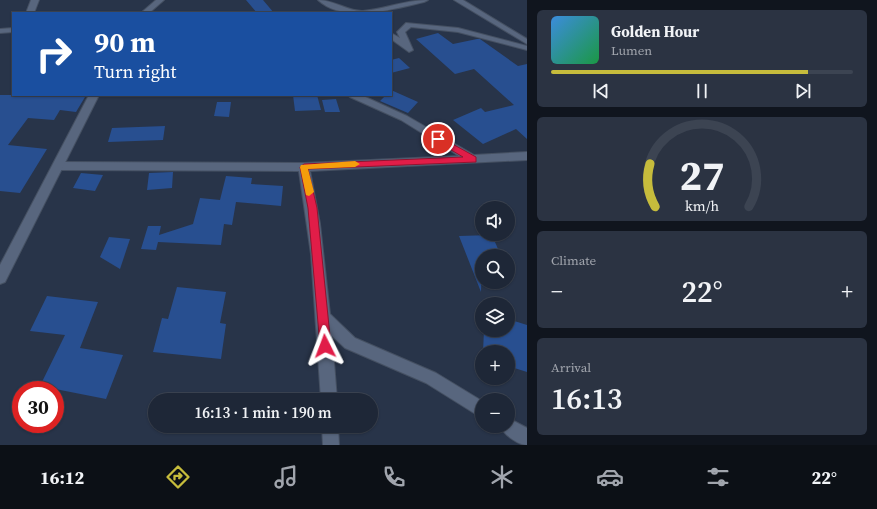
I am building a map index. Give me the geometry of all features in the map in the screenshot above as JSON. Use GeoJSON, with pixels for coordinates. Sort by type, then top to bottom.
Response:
{"type":"FeatureCollection","features":[{"type":"Feature","properties":{"kind":"street"},"geometry":{"type":"LineString","coordinates":[[30,12],[35,0]]}},
{"type":"Feature","properties":{"kind":"street"},"geometry":{"type":"LineString","coordinates":[[146,12],[160,0]]}},
{"type":"Feature","properties":{"kind":"street"},"geometry":{"type":"LineString","coordinates":[[322,0],[340,8],[358,12]]}},
{"type":"Feature","properties":{"kind":"street"},"geometry":{"type":"LineString","coordinates":[[367,12],[424,0]]}},
{"type":"Feature","properties":{"kind":"street"},"geometry":{"type":"LineString","coordinates":[[458,0],[527,42]]}},
{"type":"Feature","properties":{"kind":"street"},"geometry":{"type":"LineString","coordinates":[[392,36],[409,50],[400,32],[409,25],[458,30],[527,48]]}},
{"type":"Feature","properties":{"kind":"street"},"geometry":{"type":"LineString","coordinates":[[0,31],[12,30]]}},
{"type":"Feature","properties":{"kind":"street"},"geometry":{"type":"LineString","coordinates":[[0,278],[93,96]]}},
{"type":"Feature","properties":{"kind":"street"},"geometry":{"type":"LineString","coordinates":[[355,96],[404,118],[473,160]]}},
{"type":"Feature","properties":{"kind":"street"},"geometry":{"type":"LineString","coordinates":[[58,166],[304,167],[473,160],[527,156]]}},
{"type":"Feature","properties":{"kind":"street"},"geometry":{"type":"LineString","coordinates":[[304,167],[312,208],[324,318],[329,393]]}},
{"type":"Feature","properties":{"kind":"street"},"geometry":{"type":"LineString","coordinates":[[324,318],[350,342],[432,378],[475,406]]}},
{"type":"Feature","properties":{"kind":"street"},"geometry":{"type":"LineString","coordinates":[[515,430],[527,438]]}},
{"type":"Feature","properties":{"kind":"street"},"geometry":{"type":"LineString","coordinates":[[330,433],[331,445]]}},
{"type":"Feature","properties":{"kind":"building"},"geometry":{"type":"Polygon","coordinates":[[[246,0],[263,0],[273,12],[256,12],[246,0]]]}},
{"type":"Feature","properties":{"kind":"building"},"geometry":{"type":"Polygon","coordinates":[[[438,33],[453,44],[480,39],[518,66],[527,64],[527,139],[516,129],[483,144],[453,120],[481,108],[485,112],[514,105],[474,69],[455,74],[416,39],[438,33]]]}},
{"type":"Feature","properties":{"kind":"building"},"geometry":{"type":"Polygon","coordinates":[[[399,58],[410,68],[392,73],[392,60],[399,58]]]}},
{"type":"Feature","properties":{"kind":"building"},"geometry":{"type":"Polygon","coordinates":[[[392,90],[418,102],[408,113],[380,101],[385,96],[392,96],[392,90]]]}},
{"type":"Feature","properties":{"kind":"building"},"geometry":{"type":"Polygon","coordinates":[[[0,95],[85,97],[76,112],[60,110],[54,120],[28,118],[8,145],[47,149],[20,193],[0,191],[0,95]]]}},
{"type":"Feature","properties":{"kind":"building"},"geometry":{"type":"Polygon","coordinates":[[[293,96],[317,96],[321,110],[295,111],[293,96]]]}},
{"type":"Feature","properties":{"kind":"building"},"geometry":{"type":"Polygon","coordinates":[[[336,99],[340,112],[325,112],[322,100],[336,99]]]}},
{"type":"Feature","properties":{"kind":"building"},"geometry":{"type":"Polygon","coordinates":[[[217,102],[231,102],[229,117],[214,116],[217,102]]]}},
{"type":"Feature","properties":{"kind":"building"},"geometry":{"type":"Polygon","coordinates":[[[165,126],[163,140],[108,142],[112,128],[165,126]]]}},
{"type":"Feature","properties":{"kind":"building"},"geometry":{"type":"Polygon","coordinates":[[[173,172],[172,188],[147,190],[149,173],[173,172]]]}},
{"type":"Feature","properties":{"kind":"building"},"geometry":{"type":"Polygon","coordinates":[[[81,173],[103,175],[95,191],[73,188],[81,173]]]}},
{"type":"Feature","properties":{"kind":"building"},"geometry":{"type":"Polygon","coordinates":[[[226,176],[252,178],[251,184],[283,186],[281,206],[236,202],[232,225],[224,224],[221,245],[158,242],[156,250],[141,249],[148,226],[161,226],[159,235],[193,224],[200,198],[220,200],[226,176]]]}},
{"type":"Feature","properties":{"kind":"building"},"geometry":{"type":"Polygon","coordinates":[[[459,236],[475,236],[475,241],[495,241],[498,249],[475,249],[475,277],[459,236]]]}},
{"type":"Feature","properties":{"kind":"building"},"geometry":{"type":"Polygon","coordinates":[[[109,237],[130,239],[120,269],[100,257],[109,237]]]}},
{"type":"Feature","properties":{"kind":"building"},"geometry":{"type":"Polygon","coordinates":[[[177,287],[226,292],[220,323],[226,324],[221,359],[153,352],[162,318],[168,319],[177,287]]]}},
{"type":"Feature","properties":{"kind":"building"},"geometry":{"type":"Polygon","coordinates":[[[47,296],[98,302],[80,348],[123,355],[106,399],[64,391],[64,381],[42,381],[65,335],[30,331],[47,296]]]}},
{"type":"Feature","properties":{"kind":"building"},"geometry":{"type":"Polygon","coordinates":[[[515,321],[527,325],[527,372],[515,368],[515,345],[483,345],[484,337],[515,337],[515,321]]]}},
{"type":"Feature","properties":{"kind":"slow traffic"},"geometry":{"type":"LineString","coordinates":[[309,192],[304,167],[355,164]]}},
{"type":"Feature","properties":{"kind":"route"},"geometry":{"type":"LineString","coordinates":[[325,346],[324,318],[312,208],[304,167],[473,160],[438,139]]}}]}
